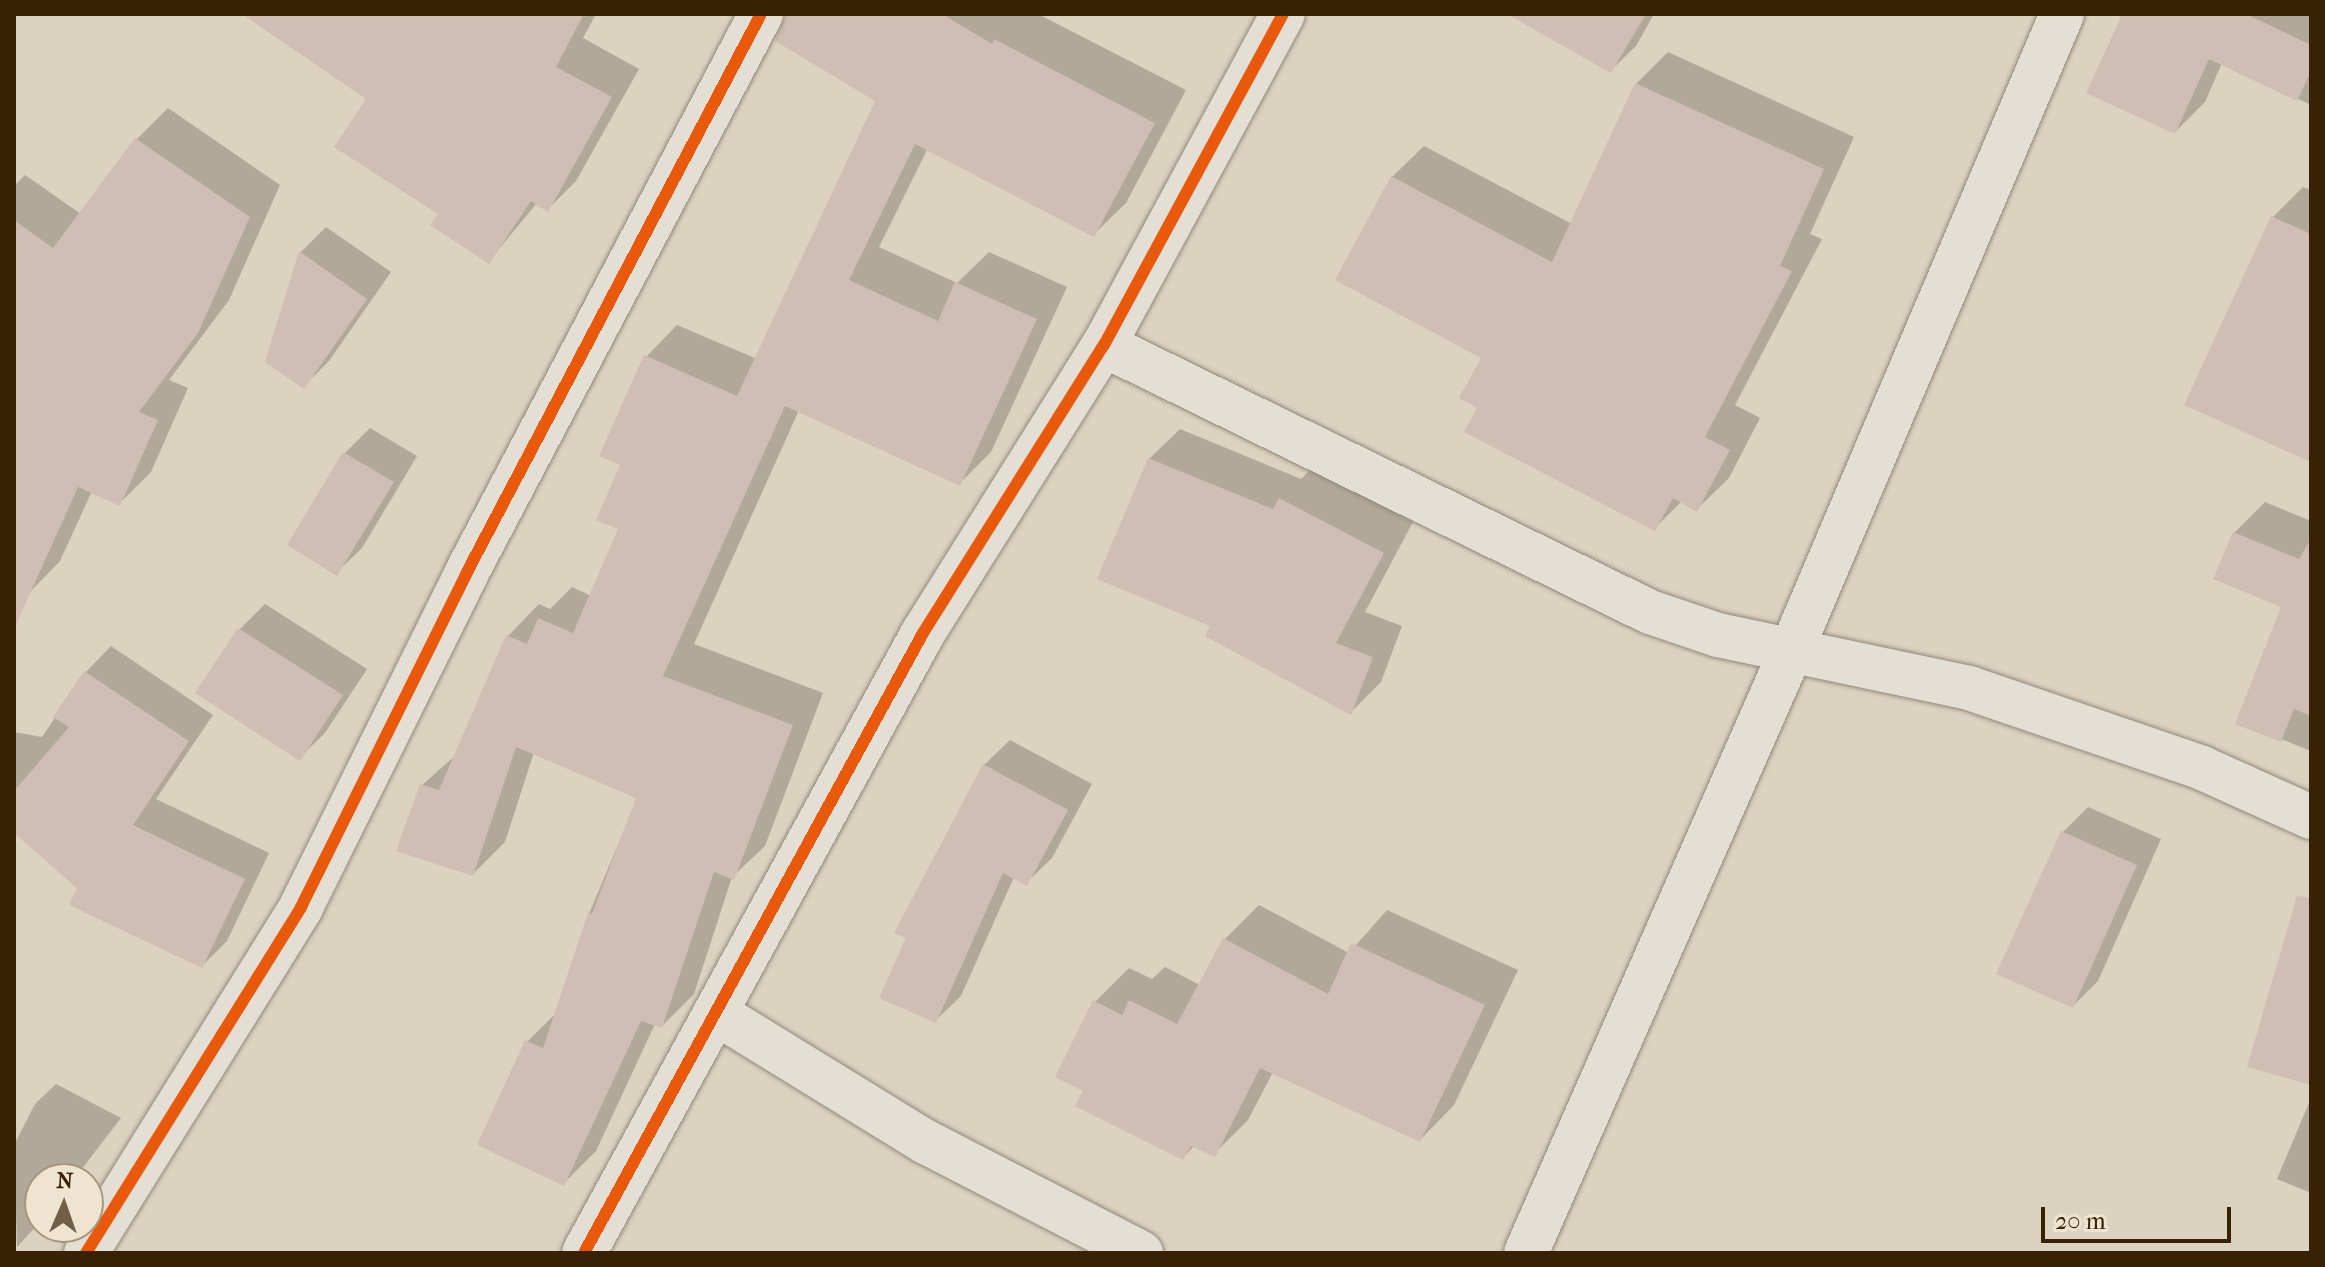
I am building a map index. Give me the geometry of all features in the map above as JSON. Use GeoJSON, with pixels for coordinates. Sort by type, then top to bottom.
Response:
{"type":"FeatureCollection","features":[{"type":"Feature","properties":{"kind":"street"},"geometry":{"type":"LineString","coordinates":[[86,1253],[301,907],[467,572],[761,14]]}},
{"type":"Feature","properties":{"kind":"street"},"geometry":{"type":"LineString","coordinates":[[584,1253],[923,633],[1104,345],[1283,14]]}},
{"type":"Feature","properties":{"kind":"street"},"geometry":{"type":"LineString","coordinates":[[1526,1253],[1792,649],[2062,14]]}},
{"type":"Feature","properties":{"kind":"street"},"geometry":{"type":"LineString","coordinates":[[1104,345],[1650,612],[1718,635],[1969,688],[2202,768],[2311,817]]}},
{"type":"Feature","properties":{"kind":"street"},"geometry":{"type":"LineString","coordinates":[[716,1013],[926,1142],[1141,1253]]}},
{"type":"Feature","properties":{"kind":"building"},"geometry":{"type":"Polygon","coordinates":[[[242,14],[584,14],[556,67],[612,97],[548,212],[531,201],[489,264],[430,225],[438,214],[334,147],[366,99],[242,14]]]}},
{"type":"Feature","properties":{"kind":"building"},"geometry":{"type":"Polygon","coordinates":[[[786,14],[942,14],[992,44],[994,39],[1155,123],[1094,237],[915,144],[849,280],[938,321],[955,282],[1037,319],[960,486],[785,406],[663,676],[793,725],[734,880],[714,872],[662,1028],[641,1021],[564,1186],[477,1145],[525,1040],[543,1048],[588,913],[592,914],[636,798],[516,747],[473,876],[396,851],[420,784],[439,790],[506,635],[527,644],[538,618],[573,633],[618,529],[596,520],[620,465],[599,456],[644,355],[737,396],[875,101],[775,41],[786,14]]]}},
{"type":"Feature","properties":{"kind":"building"},"geometry":{"type":"Polygon","coordinates":[[[1507,14],[1646,14],[1611,73],[1507,14]]]}},
{"type":"Feature","properties":{"kind":"building"},"geometry":{"type":"Polygon","coordinates":[[[2114,14],[2246,14],[2311,45],[2311,71],[2297,101],[2209,59],[2175,134],[2086,93],[2121,17],[2114,14]]]}},
{"type":"Feature","properties":{"kind":"building"},"geometry":{"type":"Polygon","coordinates":[[[1635,83],[1824,169],[1780,266],[1792,271],[1705,437],[1730,450],[1697,512],[1673,498],[1655,531],[1464,432],[1477,408],[1459,398],[1481,358],[1335,280],[1391,176],[1552,262],[1635,83]]]}},
{"type":"Feature","properties":{"kind":"building"},"geometry":{"type":"Polygon","coordinates":[[[135,138],[250,217],[198,333],[139,412],[158,420],[120,506],[78,487],[14,629],[14,220],[53,248],[135,138]]]}},
{"type":"Feature","properties":{"kind":"building"},"geometry":{"type":"Polygon","coordinates":[[[2271,216],[2311,234],[2311,462],[2184,405],[2271,216]]]}},
{"type":"Feature","properties":{"kind":"building"},"geometry":{"type":"Polygon","coordinates":[[[299,251],[367,299],[304,389],[265,362],[299,251]]]}},
{"type":"Feature","properties":{"kind":"building"},"geometry":{"type":"Polygon","coordinates":[[[343,452],[394,482],[337,576],[287,545],[343,452]]]}},
{"type":"Feature","properties":{"kind":"building"},"geometry":{"type":"Polygon","coordinates":[[[1148,458],[1273,509],[1279,498],[1384,553],[1336,643],[1373,657],[1351,715],[1205,636],[1210,626],[1097,579],[1148,458]]]}},
{"type":"Feature","properties":{"kind":"building"},"geometry":{"type":"Polygon","coordinates":[[[2233,532],[2299,559],[2311,539],[2311,716],[2294,709],[2281,742],[2235,724],[2281,607],[2213,579],[2233,532]]]}},
{"type":"Feature","properties":{"kind":"building"},"geometry":{"type":"Polygon","coordinates":[[[238,628],[343,695],[300,761],[195,693],[238,628]]]}},
{"type":"Feature","properties":{"kind":"building"},"geometry":{"type":"Polygon","coordinates":[[[84,671],[189,741],[133,825],[245,879],[202,968],[69,905],[77,888],[14,833],[14,791],[69,727],[53,717],[84,671]]]}},
{"type":"Feature","properties":{"kind":"building"},"geometry":{"type":"Polygon","coordinates":[[[983,764],[1068,810],[1027,886],[1003,873],[936,1023],[879,998],[906,938],[894,933],[983,764]]]}},
{"type":"Feature","properties":{"kind":"building"},"geometry":{"type":"Polygon","coordinates":[[[2061,831],[2137,865],[2073,1008],[1996,974],[2061,831]]]}},
{"type":"Feature","properties":{"kind":"building"},"geometry":{"type":"Polygon","coordinates":[[[2297,896],[2311,898],[2311,1085],[2247,1067],[2297,896]]]}},
{"type":"Feature","properties":{"kind":"building"},"geometry":{"type":"Polygon","coordinates":[[[1223,938],[1328,994],[1351,943],[1485,1005],[1420,1142],[1260,1068],[1215,1157],[1191,1146],[1183,1160],[1075,1106],[1083,1091],[1055,1077],[1093,1000],[1122,1015],[1129,1000],[1177,1024],[1223,938]]]}},
{"type":"Feature","properties":{"kind":"cycle path"},"geometry":{"type":"LineString","coordinates":[[86,1253],[301,907],[467,572],[761,14]]}},
{"type":"Feature","properties":{"kind":"cycle path"},"geometry":{"type":"LineString","coordinates":[[584,1253],[923,633],[1104,345],[1283,14]]}}]}
